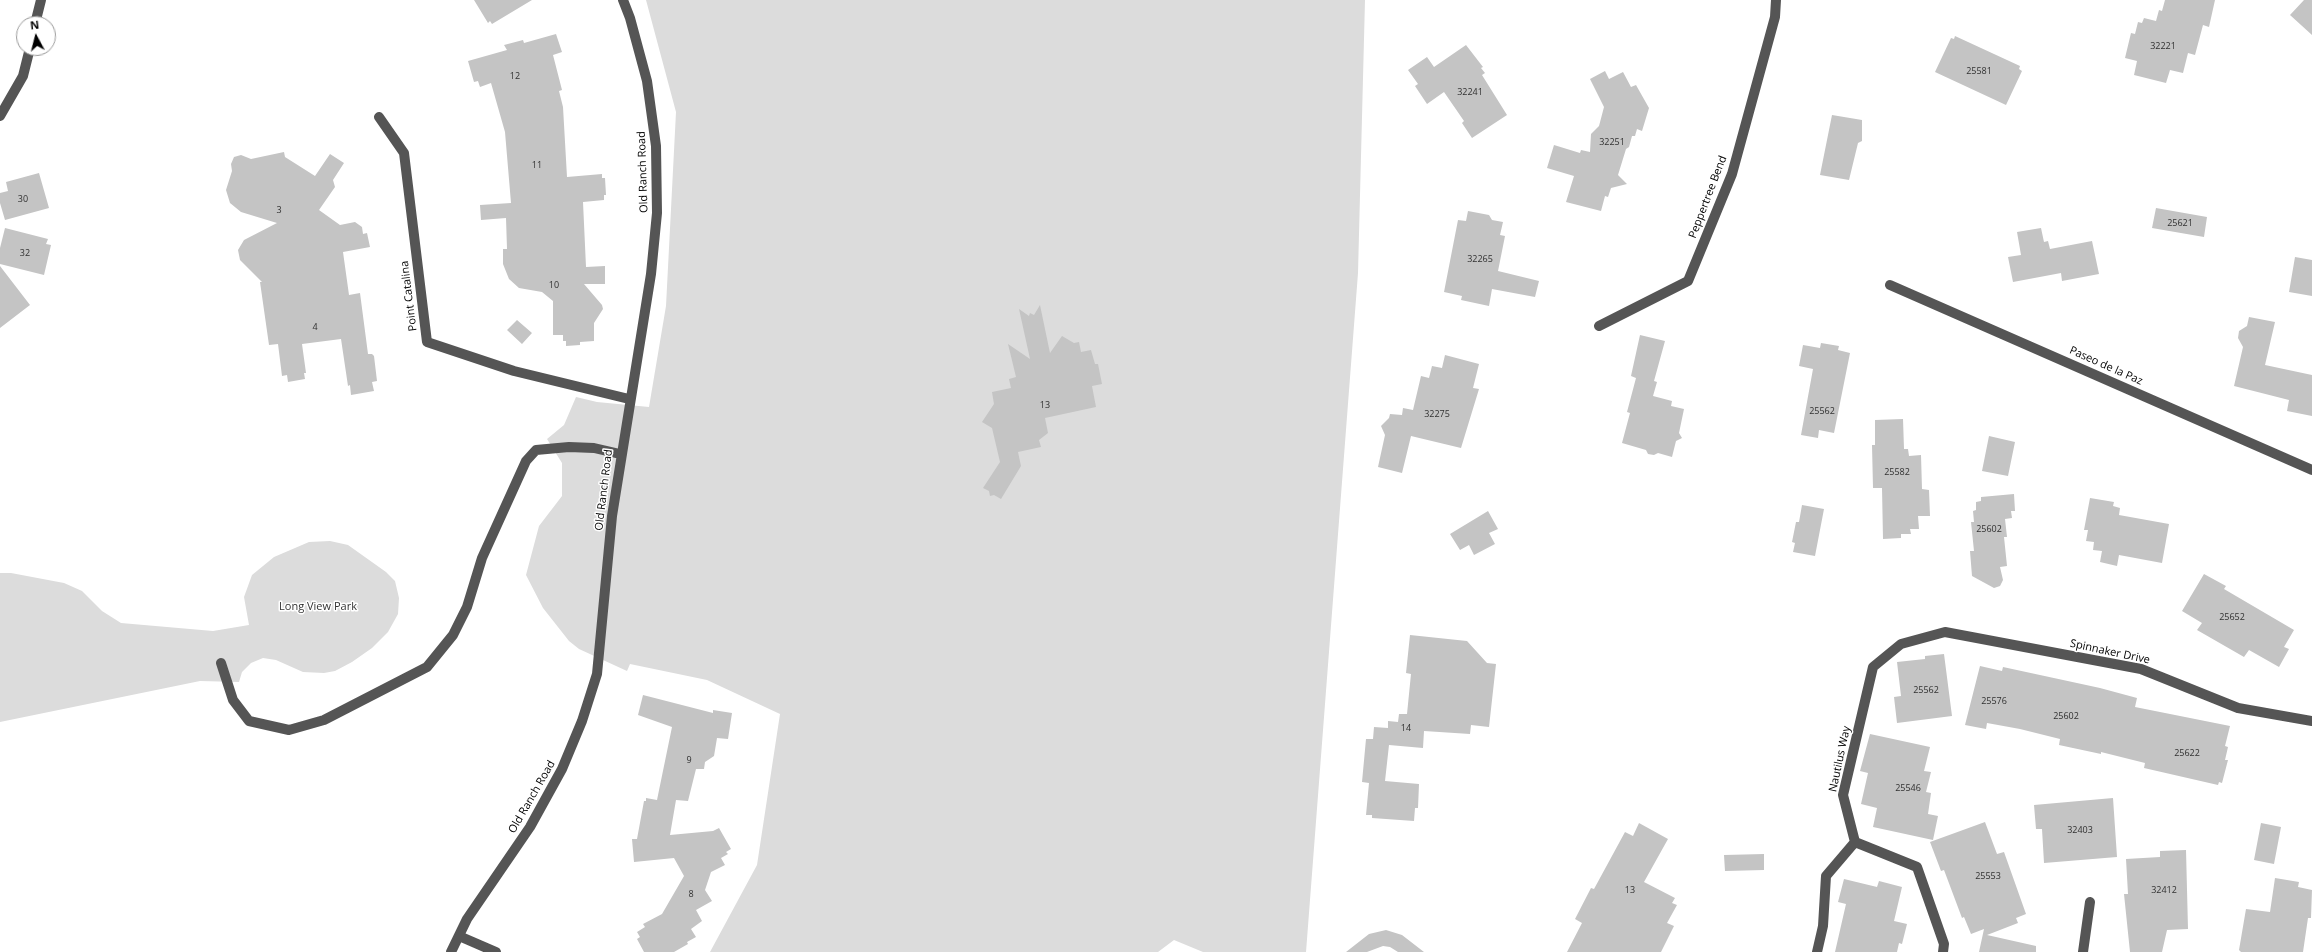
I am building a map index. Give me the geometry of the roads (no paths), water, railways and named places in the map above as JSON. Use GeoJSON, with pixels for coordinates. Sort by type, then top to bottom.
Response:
{"type":"FeatureCollection","features":[{"type":"Feature","properties":{"kind":"street"},"geometry":{"type":"LineString","coordinates":[[37,16],[41,0]]}},
{"type":"Feature","properties":{"kind":"street","name":"Old Ranch Road"},"geometry":{"type":"LineString","coordinates":[[451,952],[471,913],[530,827],[562,769],[582,721],[597,674],[612,516],[620,454],[651,274],[657,213],[656,146],[647,81],[630,18],[623,0]]}},
{"type":"Feature","properties":{"kind":"street","name":"Peppertree Bend"},"geometry":{"type":"LineString","coordinates":[[1599,326],[1688,281],[1732,174],[1775,17],[1776,0]]}},
{"type":"Feature","properties":{"kind":"street"},"geometry":{"type":"LineString","coordinates":[[0,116],[23,76],[28,56]]}},
{"type":"Feature","properties":{"kind":"street","name":"Point Catalina"},"geometry":{"type":"LineString","coordinates":[[379,117],[404,153],[427,342],[514,371],[630,399]]}},
{"type":"Feature","properties":{"kind":"street","name":"Paseo de la Paz"},"geometry":{"type":"LineString","coordinates":[[1890,285],[2312,470]]}},
{"type":"Feature","properties":{"kind":"street"},"geometry":{"type":"LineString","coordinates":[[221,663],[234,700],[249,721],[289,730],[324,720],[427,667],[452,635],[467,606],[482,558],[526,461],[536,450],[569,447],[594,448],[620,454]]}},
{"type":"Feature","properties":{"kind":"street","name":"Nautilus Way"},"geometry":{"type":"LineString","coordinates":[[1855,842],[1843,795],[1873,667],[1901,644],[1945,632]]}},
{"type":"Feature","properties":{"kind":"street","name":"Spinnaker Drive"},"geometry":{"type":"LineString","coordinates":[[1945,632],[2141,669],[2238,708],[2312,721]]}},
{"type":"Feature","properties":{"kind":"street"},"geometry":{"type":"LineString","coordinates":[[1817,952],[1824,926],[1826,876],[1855,842],[1917,867],[1944,944],[1943,952]]}},
{"type":"Feature","properties":{"kind":"street"},"geometry":{"type":"LineString","coordinates":[[2083,952],[2090,902]]}},
{"type":"Feature","properties":{"kind":"street"},"geometry":{"type":"LineString","coordinates":[[459,936],[496,952]]}},
{"type":"Feature","properties":{"kind":"park label","name":"Long View Park"},"geometry":{"type":"Point","coordinates":[318,607]}}]}
